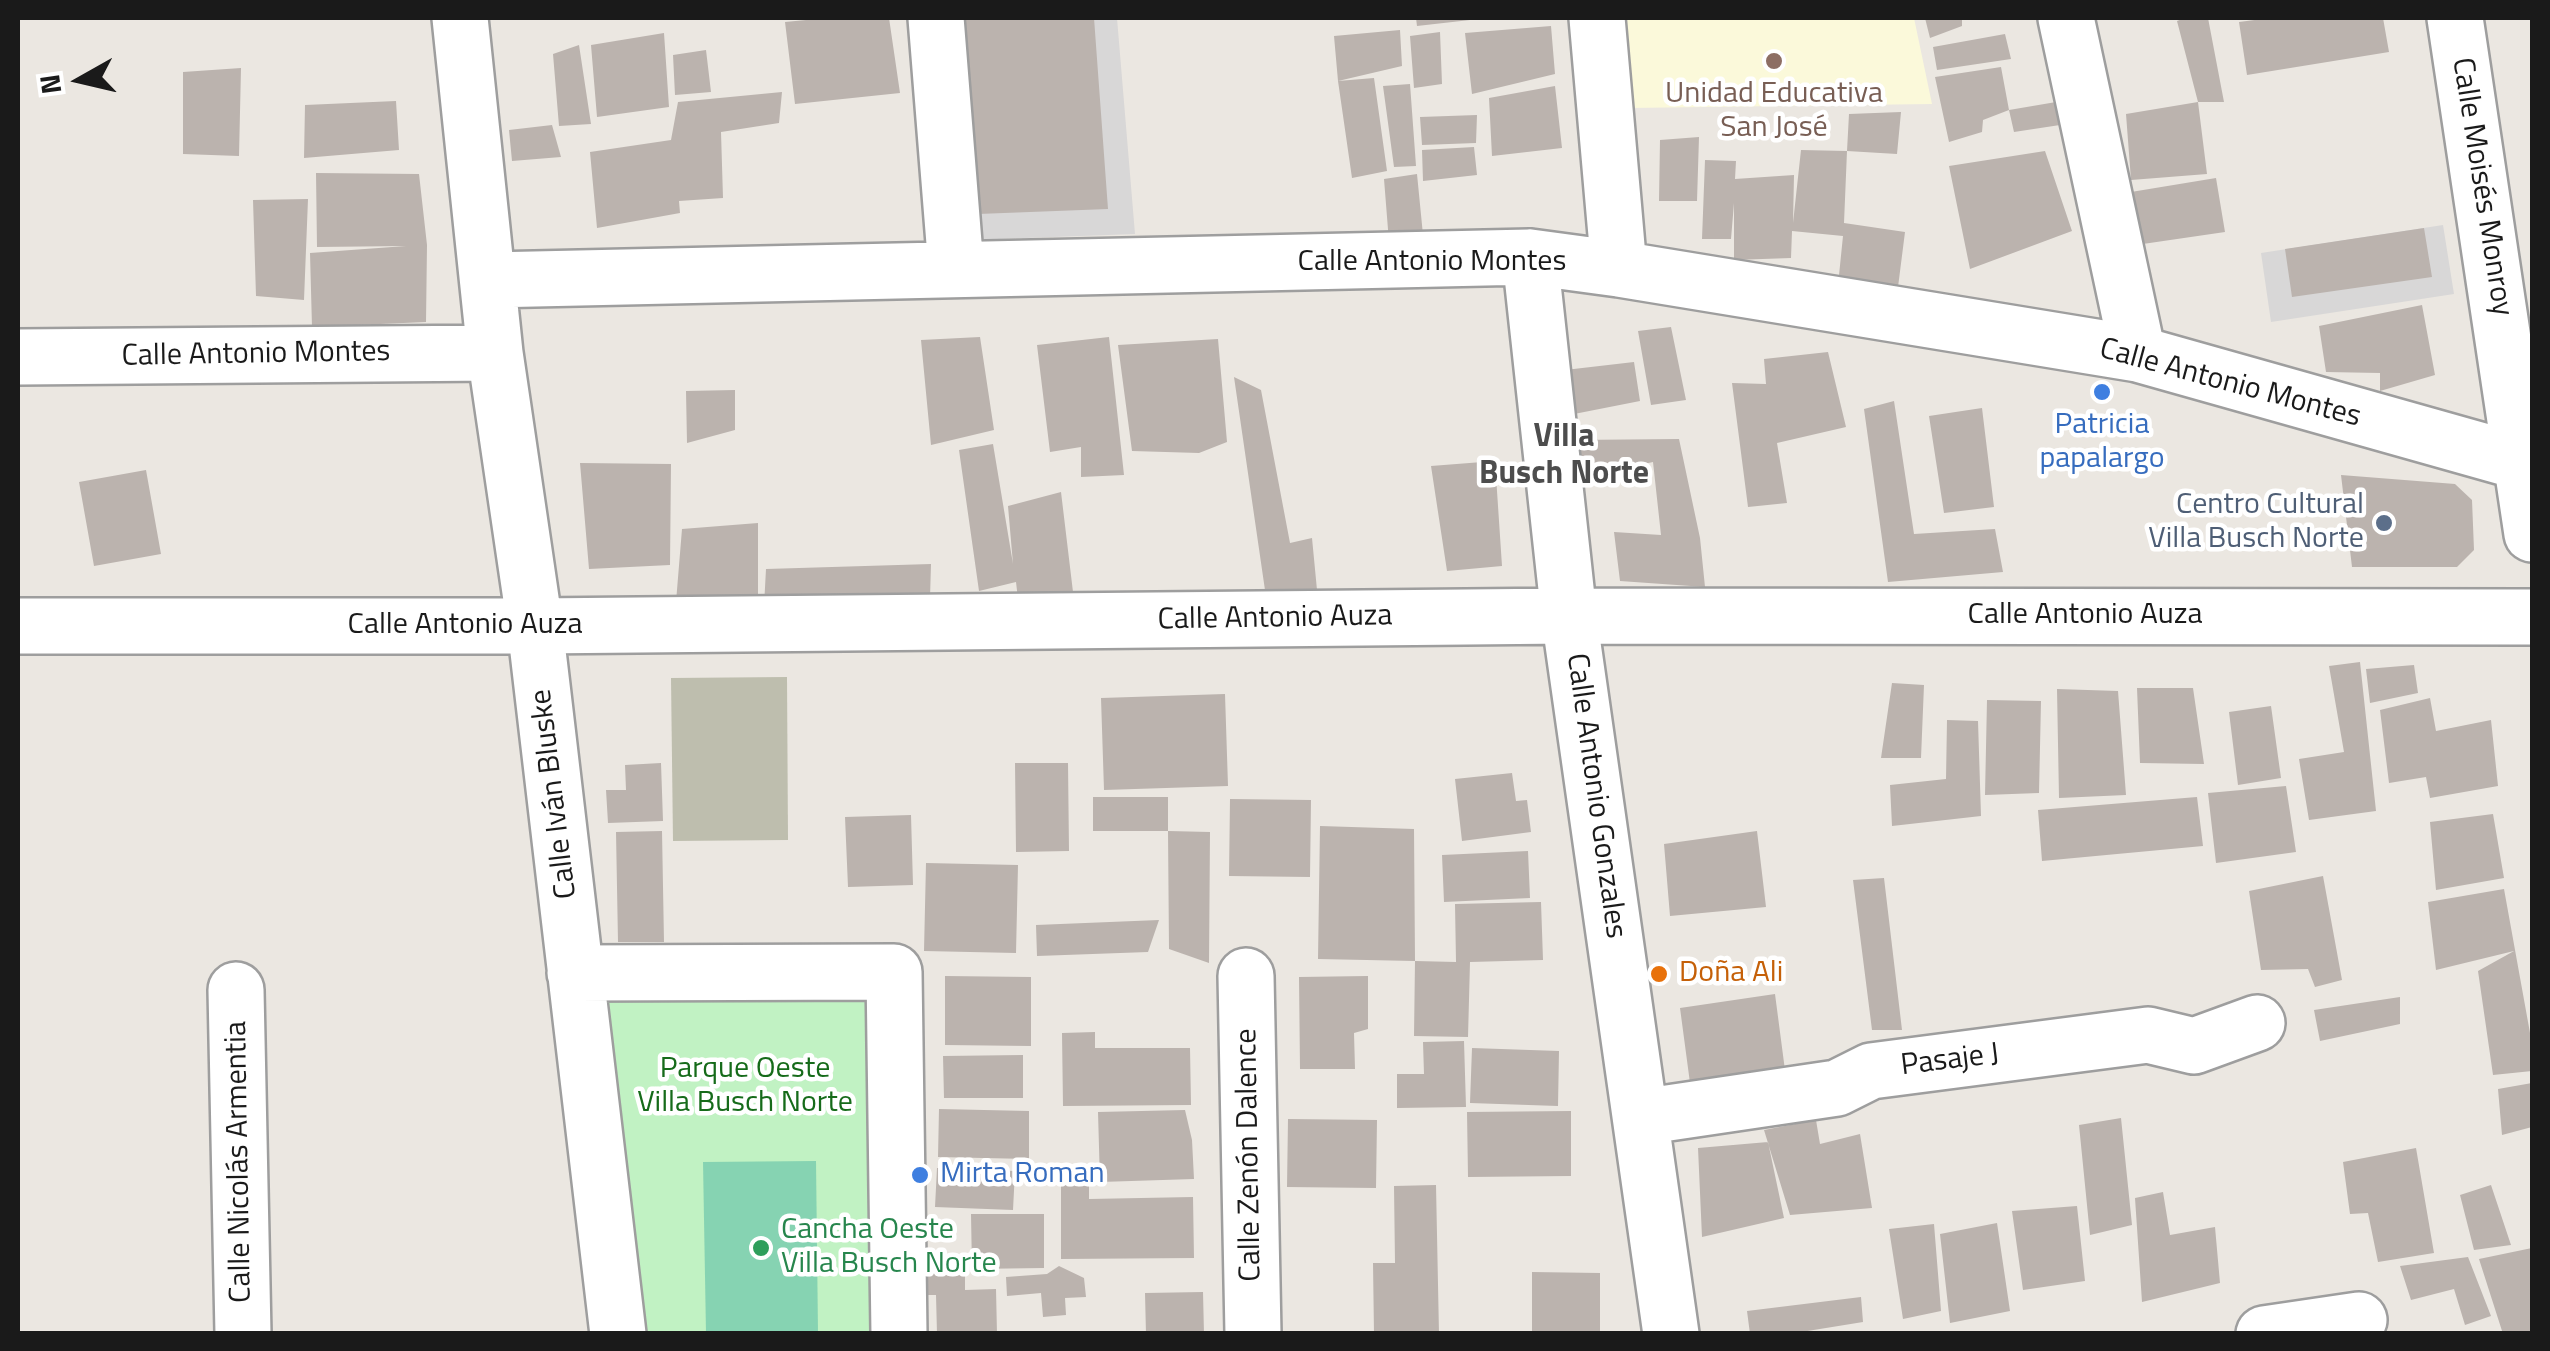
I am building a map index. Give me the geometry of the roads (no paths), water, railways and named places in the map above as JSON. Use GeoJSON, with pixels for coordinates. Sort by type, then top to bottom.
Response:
{"type":"FeatureCollection","features":[{"type":"Feature","properties":{"kind":"street","name":"Calle Iván Bluske"},"geometry":{"type":"LineString","coordinates":[[460,18],[496,352],[535,626],[618,1334]]}},
{"type":"Feature","properties":{"kind":"street"},"geometry":{"type":"LineString","coordinates":[[936,18],[956,268]]}},
{"type":"Feature","properties":{"kind":"street"},"geometry":{"type":"LineString","coordinates":[[1597,18],[1619,269]]}},
{"type":"Feature","properties":{"kind":"street"},"geometry":{"type":"LineString","coordinates":[[2066,18],[2138,354]]}},
{"type":"Feature","properties":{"kind":"street","name":"Calle Moisés Monroy"},"geometry":{"type":"LineString","coordinates":[[2455,18],[2527,464],[2532,534]]}},
{"type":"Feature","properties":{"kind":"street","name":"Calle Antonio Montes"},"geometry":{"type":"LineString","coordinates":[[490,280],[1530,258],[1619,269],[2138,354],[2527,464]]}},
{"type":"Feature","properties":{"kind":"street","name":"Calle Antonio Gonzales"},"geometry":{"type":"LineString","coordinates":[[1530,258],[1570,616],[1671,1334]]}},
{"type":"Feature","properties":{"kind":"street","name":"Calle Antonio Montes"},"geometry":{"type":"LineString","coordinates":[[18,357],[496,352]]}},
{"type":"Feature","properties":{"kind":"street","name":"Calle Antonio Auza"},"geometry":{"type":"LineString","coordinates":[[18,626],[535,626],[1570,616],[2532,617]]}},
{"type":"Feature","properties":{"kind":"street"},"geometry":{"type":"LineString","coordinates":[[575,973],[894,972],[899,1334]]}},
{"type":"Feature","properties":{"kind":"street","name":"Calle Zenón Dalence"},"geometry":{"type":"LineString","coordinates":[[1246,976],[1253,1334]]}},
{"type":"Feature","properties":{"kind":"street","name":"Calle Nicolás Armentia"},"geometry":{"type":"LineString","coordinates":[[236,990],[244,1334]]}},
{"type":"Feature","properties":{"kind":"street","name":"Pasaje J"},"geometry":{"type":"LineString","coordinates":[[1641,1117],[1838,1088],[1872,1071],[2148,1035],[2194,1046],[2258,1023]]}},
{"type":"Feature","properties":{"kind":"street"},"geometry":{"type":"LineString","coordinates":[[2264,1334],[2358,1320]]}},
{"type":"Feature","properties":{"kind":"place","name":"Unidad Educativa San José"},"geometry":{"type":"Point","coordinates":[1774,61]}},
{"type":"Feature","properties":{"kind":"place","name":"Patricia papalargo"},"geometry":{"type":"Point","coordinates":[2102,392]}},
{"type":"Feature","properties":{"kind":"place","name":"Centro Cultural Villa Busch Norte"},"geometry":{"type":"Point","coordinates":[2384,523]}},
{"type":"Feature","properties":{"kind":"place","name":"Doña Ali"},"geometry":{"type":"Point","coordinates":[1659,974]}},
{"type":"Feature","properties":{"kind":"place","name":"Mirta Roman"},"geometry":{"type":"Point","coordinates":[920,1175]}},
{"type":"Feature","properties":{"kind":"place","name":"Cancha Oeste Villa Busch Norte"},"geometry":{"type":"Point","coordinates":[761,1248]}},
{"type":"Feature","properties":{"kind":"district","name":"Villa Busch Norte"},"geometry":{"type":"Point","coordinates":[1564,456]}},
{"type":"Feature","properties":{"kind":"park label","name":"Parque Oeste Villa Busch Norte"},"geometry":{"type":"Point","coordinates":[745,1087]}}]}
